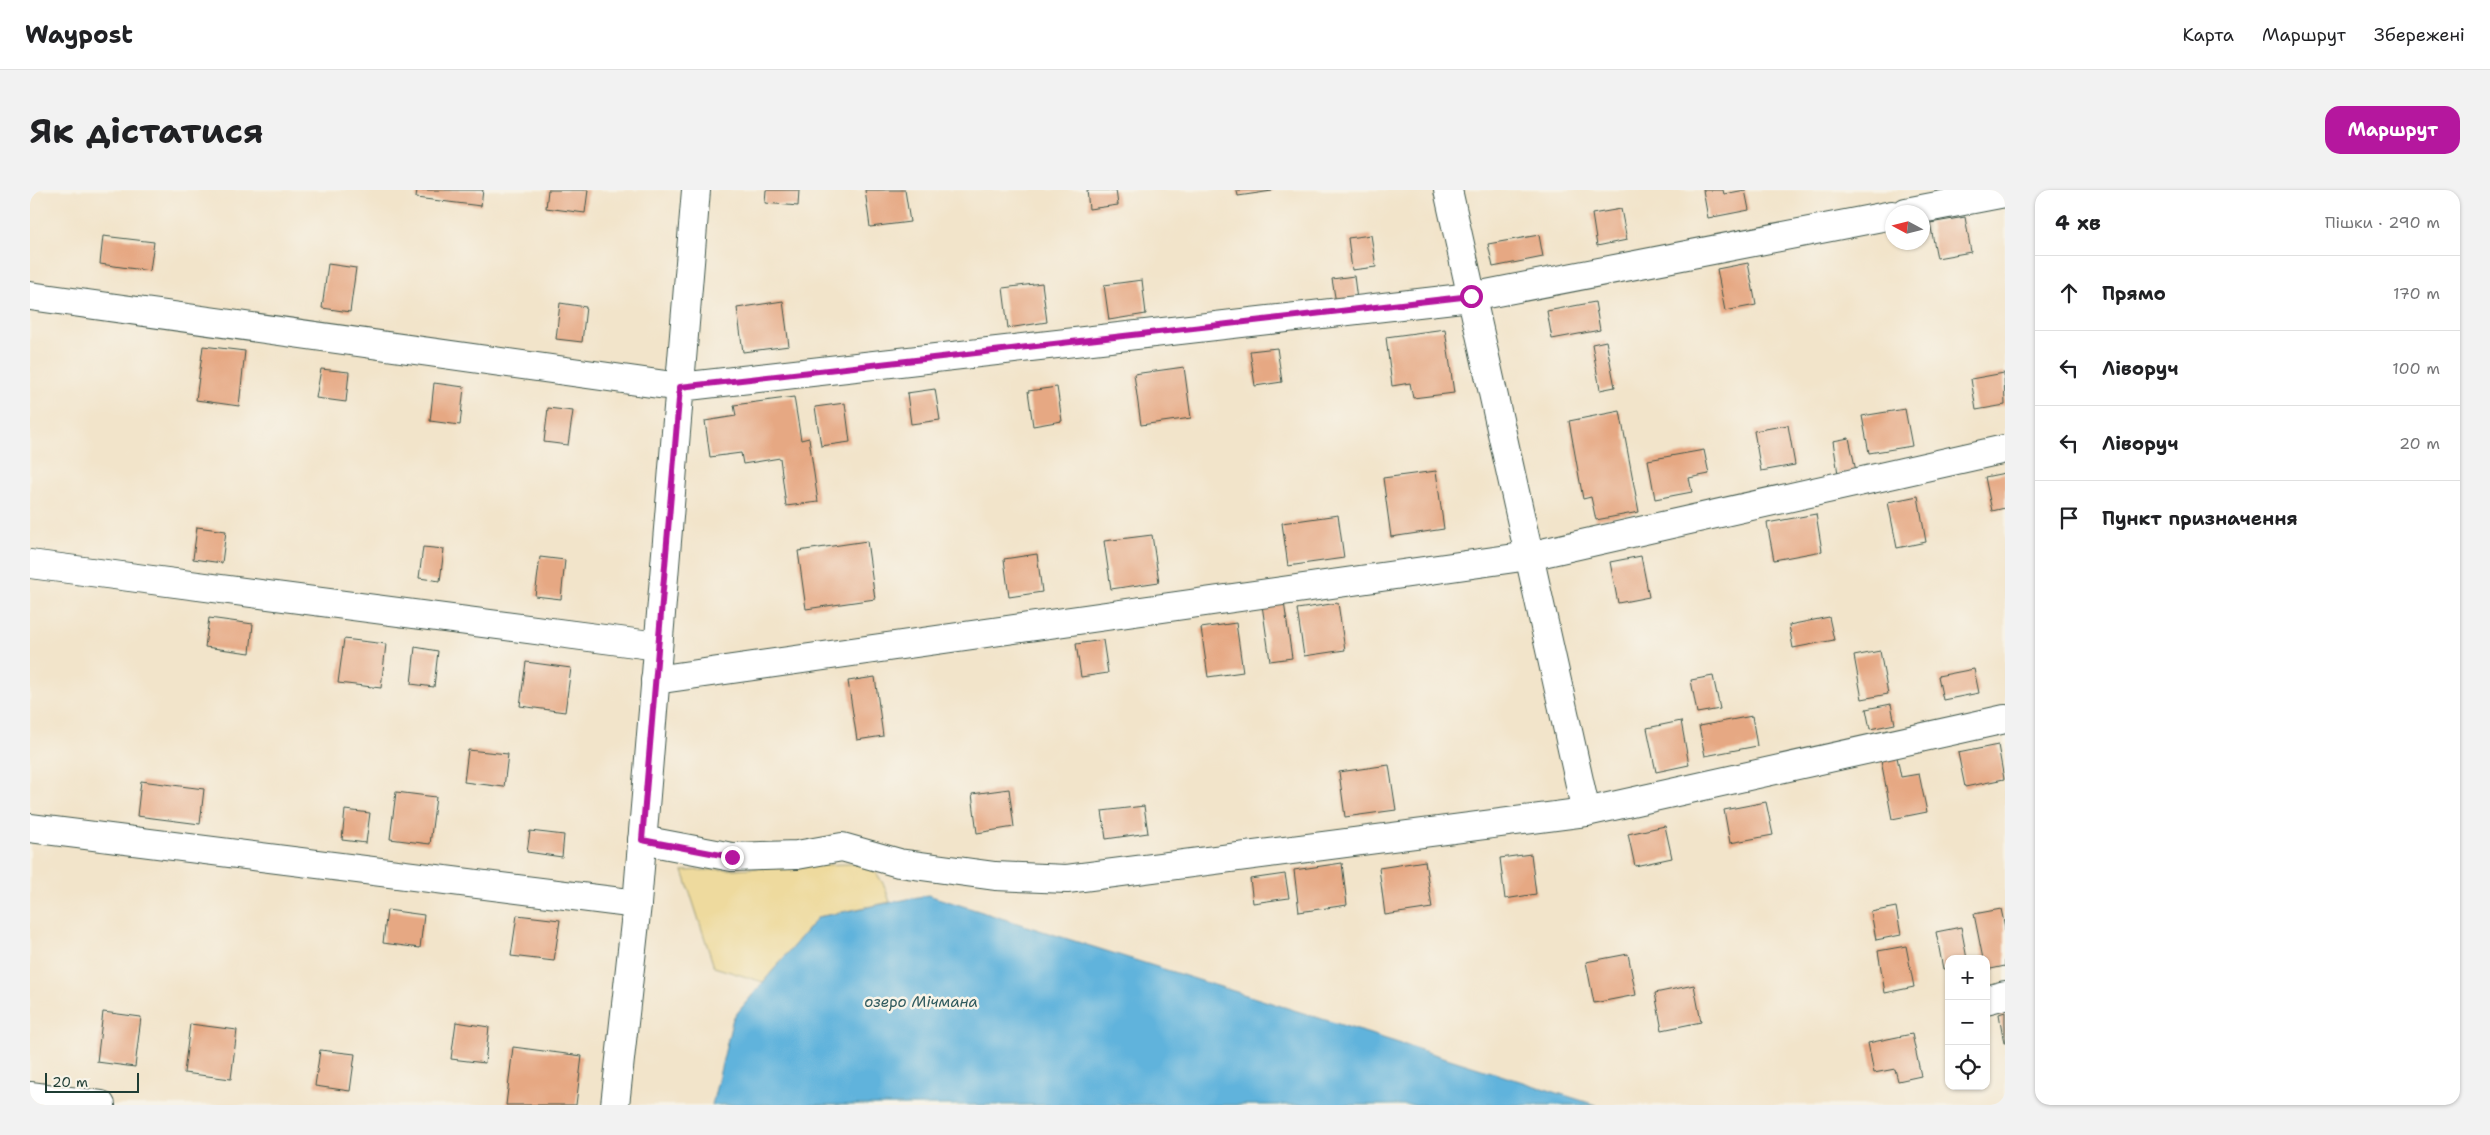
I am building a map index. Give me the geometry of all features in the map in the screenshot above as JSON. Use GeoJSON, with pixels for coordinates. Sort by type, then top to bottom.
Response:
{"type":"FeatureCollection","features":[{"type":"Feature","properties":{"kind":"street"},"geometry":{"type":"LineString","coordinates":[[615,1105],[642,840],[696,190]]}},
{"type":"Feature","properties":{"kind":"street"},"geometry":{"type":"LineString","coordinates":[[1448,190],[1586,812]]}},
{"type":"Feature","properties":{"kind":"street"},"geometry":{"type":"LineString","coordinates":[[1930,207],[2005,193]]}},
{"type":"Feature","properties":{"kind":"street"},"geometry":{"type":"LineString","coordinates":[[30,296],[680,387],[1471,296],[1885,216]]}},
{"type":"Feature","properties":{"kind":"street"},"geometry":{"type":"LineString","coordinates":[[655,680],[1529,556],[2005,449]]}},
{"type":"Feature","properties":{"kind":"street"},"geometry":{"type":"LineString","coordinates":[[30,564],[658,646]]}},
{"type":"Feature","properties":{"kind":"street"},"geometry":{"type":"LineString","coordinates":[[642,840],[732,857],[797,855],[842,847],[899,863],[995,876],[1067,879],[1586,812],[2005,718]]}},
{"type":"Feature","properties":{"kind":"street"},"geometry":{"type":"LineString","coordinates":[[30,828],[636,904]]}},
{"type":"Feature","properties":{"kind":"street"},"geometry":{"type":"LineString","coordinates":[[1990,999],[2005,995]]}},
{"type":"Feature","properties":{"kind":"street"},"geometry":{"type":"LineString","coordinates":[[30,1096],[101,1105]]}},
{"type":"Feature","properties":{"kind":"sand"},"geometry":{"type":"Polygon","coordinates":[[[870,863],[884,885],[890,902],[818,917],[763,982],[714,967],[683,871],[870,863]]]}},
{"type":"Feature","properties":{"kind":"water","name":"озеро Мічмана"},"geometry":{"type":"Polygon","coordinates":[[[928,895],[1596,1105],[712,1105],[733,1018],[818,917],[928,895]]]}},
{"type":"Feature","properties":{"kind":"building"},"geometry":{"type":"Polygon","coordinates":[[[417,190],[483,190],[481,206],[416,198],[417,190]]]}},
{"type":"Feature","properties":{"kind":"building"},"geometry":{"type":"Polygon","coordinates":[[[548,190],[588,190],[585,213],[546,208],[548,190]]]}},
{"type":"Feature","properties":{"kind":"building"},"geometry":{"type":"Polygon","coordinates":[[[766,190],[799,190],[798,206],[765,203],[766,190]]]}},
{"type":"Feature","properties":{"kind":"building"},"geometry":{"type":"Polygon","coordinates":[[[865,190],[905,190],[910,222],[870,227],[865,190]]]}},
{"type":"Feature","properties":{"kind":"building"},"geometry":{"type":"Polygon","coordinates":[[[1087,190],[1116,190],[1118,205],[1089,209],[1087,190]]]}},
{"type":"Feature","properties":{"kind":"building"},"geometry":{"type":"Polygon","coordinates":[[[1237,190],[1272,190],[1272,191],[1238,196],[1237,190]]]}},
{"type":"Feature","properties":{"kind":"building"},"geometry":{"type":"Polygon","coordinates":[[[1703,190],[1723,190],[1724,194],[1745,190],[1749,210],[1708,218],[1703,190]]]}},
{"type":"Feature","properties":{"kind":"building"},"geometry":{"type":"Polygon","coordinates":[[[1621,209],[1627,240],[1597,246],[1592,214],[1621,209]]]}},
{"type":"Feature","properties":{"kind":"building"},"geometry":{"type":"Polygon","coordinates":[[[1965,217],[1971,252],[1937,258],[1930,223],[1965,217]]]}},
{"type":"Feature","properties":{"kind":"building"},"geometry":{"type":"Polygon","coordinates":[[[1371,235],[1376,267],[1352,270],[1348,238],[1371,235]]]}},
{"type":"Feature","properties":{"kind":"building"},"geometry":{"type":"Polygon","coordinates":[[[1539,235],[1543,257],[1493,267],[1488,244],[1539,235]]]}},
{"type":"Feature","properties":{"kind":"building"},"geometry":{"type":"Polygon","coordinates":[[[103,236],[154,242],[150,271],[100,264],[103,236]]]}},
{"type":"Feature","properties":{"kind":"building"},"geometry":{"type":"Polygon","coordinates":[[[1748,263],[1756,305],[1725,311],[1717,269],[1748,263]]]}},
{"type":"Feature","properties":{"kind":"building"},"geometry":{"type":"Polygon","coordinates":[[[328,264],[356,268],[350,312],[322,308],[328,264]]]}},
{"type":"Feature","properties":{"kind":"building"},"geometry":{"type":"Polygon","coordinates":[[[1354,276],[1357,300],[1336,303],[1332,279],[1354,276]]]}},
{"type":"Feature","properties":{"kind":"building"},"geometry":{"type":"Polygon","coordinates":[[[1142,280],[1146,314],[1109,320],[1104,285],[1142,280]]]}},
{"type":"Feature","properties":{"kind":"building"},"geometry":{"type":"Polygon","coordinates":[[[1042,283],[1047,322],[1008,328],[1003,288],[1042,283]]]}},
{"type":"Feature","properties":{"kind":"building"},"geometry":{"type":"Polygon","coordinates":[[[783,301],[789,346],[743,352],[737,308],[783,301]]]}},
{"type":"Feature","properties":{"kind":"building"},"geometry":{"type":"Polygon","coordinates":[[[1595,302],[1600,330],[1552,339],[1547,311],[1595,302]]]}},
{"type":"Feature","properties":{"kind":"building"},"geometry":{"type":"Polygon","coordinates":[[[560,303],[586,307],[582,342],[556,339],[560,303]]]}},
{"type":"Feature","properties":{"kind":"building"},"geometry":{"type":"Polygon","coordinates":[[[1445,329],[1454,393],[1413,398],[1410,383],[1392,386],[1386,337],[1445,329]]]}},
{"type":"Feature","properties":{"kind":"building"},"geometry":{"type":"Polygon","coordinates":[[[1606,341],[1615,387],[1600,390],[1592,344],[1606,341]]]}},
{"type":"Feature","properties":{"kind":"building"},"geometry":{"type":"Polygon","coordinates":[[[203,346],[245,351],[239,406],[196,400],[203,346]]]}},
{"type":"Feature","properties":{"kind":"building"},"geometry":{"type":"Polygon","coordinates":[[[1277,348],[1282,382],[1255,386],[1250,351],[1277,348]]]}},
{"type":"Feature","properties":{"kind":"building"},"geometry":{"type":"Polygon","coordinates":[[[1184,367],[1191,418],[1141,425],[1134,374],[1184,367]]]}},
{"type":"Feature","properties":{"kind":"building"},"geometry":{"type":"Polygon","coordinates":[[[321,369],[349,372],[346,402],[316,398],[321,369]]]}},
{"type":"Feature","properties":{"kind":"building"},"geometry":{"type":"Polygon","coordinates":[[[2004,373],[2005,405],[1976,410],[1971,379],[2004,373]]]}},
{"type":"Feature","properties":{"kind":"building"},"geometry":{"type":"Polygon","coordinates":[[[434,383],[464,387],[460,425],[430,421],[434,383]]]}},
{"type":"Feature","properties":{"kind":"building"},"geometry":{"type":"Polygon","coordinates":[[[1057,387],[1062,421],[1033,426],[1028,391],[1057,387]]]}},
{"type":"Feature","properties":{"kind":"building"},"geometry":{"type":"Polygon","coordinates":[[[935,389],[940,420],[911,424],[907,393],[935,389]]]}},
{"type":"Feature","properties":{"kind":"building"},"geometry":{"type":"Polygon","coordinates":[[[794,397],[801,440],[809,438],[818,502],[786,506],[780,458],[743,464],[741,453],[710,457],[705,421],[736,416],[734,405],[794,397]]]}},
{"type":"Feature","properties":{"kind":"building"},"geometry":{"type":"Polygon","coordinates":[[[845,403],[850,442],[821,446],[815,407],[845,403]]]}},
{"type":"Feature","properties":{"kind":"building"},"geometry":{"type":"Polygon","coordinates":[[[548,408],[573,411],[568,445],[544,442],[548,408]]]}},
{"type":"Feature","properties":{"kind":"building"},"geometry":{"type":"Polygon","coordinates":[[[1905,409],[1912,446],[1869,453],[1862,416],[1905,409]]]}},
{"type":"Feature","properties":{"kind":"building"},"geometry":{"type":"Polygon","coordinates":[[[1620,411],[1639,512],[1596,520],[1591,497],[1583,499],[1569,421],[1620,411]]]}},
{"type":"Feature","properties":{"kind":"building"},"geometry":{"type":"Polygon","coordinates":[[[1788,425],[1795,465],[1761,471],[1754,431],[1788,425]]]}},
{"type":"Feature","properties":{"kind":"building"},"geometry":{"type":"Polygon","coordinates":[[[1849,438],[1856,471],[1838,474],[1833,441],[1849,438]]]}},
{"type":"Feature","properties":{"kind":"building"},"geometry":{"type":"Polygon","coordinates":[[[1704,450],[1709,474],[1689,478],[1692,492],[1655,499],[1648,460],[1704,450]]]}},
{"type":"Feature","properties":{"kind":"building"},"geometry":{"type":"Polygon","coordinates":[[[1436,471],[1444,529],[1391,537],[1383,478],[1436,471]]]}},
{"type":"Feature","properties":{"kind":"building"},"geometry":{"type":"Polygon","coordinates":[[[2005,473],[2005,508],[1992,511],[1985,477],[2005,473]]]}},
{"type":"Feature","properties":{"kind":"building"},"geometry":{"type":"Polygon","coordinates":[[[1918,496],[1926,542],[1897,548],[1888,502],[1918,496]]]}},
{"type":"Feature","properties":{"kind":"building"},"geometry":{"type":"Polygon","coordinates":[[[1816,514],[1822,551],[1774,560],[1767,523],[1816,514]]]}},
{"type":"Feature","properties":{"kind":"building"},"geometry":{"type":"Polygon","coordinates":[[[1338,515],[1344,558],[1288,566],[1282,523],[1338,515]]]}},
{"type":"Feature","properties":{"kind":"building"},"geometry":{"type":"Polygon","coordinates":[[[197,527],[226,531],[222,563],[193,559],[197,527]]]}},
{"type":"Feature","properties":{"kind":"building"},"geometry":{"type":"Polygon","coordinates":[[[1152,535],[1159,582],[1111,589],[1104,541],[1152,535]]]}},
{"type":"Feature","properties":{"kind":"building"},"geometry":{"type":"Polygon","coordinates":[[[867,541],[875,599],[806,609],[798,551],[867,541]]]}},
{"type":"Feature","properties":{"kind":"building"},"geometry":{"type":"Polygon","coordinates":[[[423,547],[444,549],[440,581],[419,578],[423,547]]]}},
{"type":"Feature","properties":{"kind":"building"},"geometry":{"type":"Polygon","coordinates":[[[1037,554],[1042,592],[1009,597],[1004,559],[1037,554]]]}},
{"type":"Feature","properties":{"kind":"building"},"geometry":{"type":"Polygon","coordinates":[[[1641,556],[1649,597],[1618,603],[1610,562],[1641,556]]]}},
{"type":"Feature","properties":{"kind":"building"},"geometry":{"type":"Polygon","coordinates":[[[540,557],[565,560],[561,599],[535,596],[540,557]]]}},
{"type":"Feature","properties":{"kind":"building"},"geometry":{"type":"Polygon","coordinates":[[[1284,602],[1292,658],[1270,661],[1262,605],[1284,602]]]}},
{"type":"Feature","properties":{"kind":"building"},"geometry":{"type":"Polygon","coordinates":[[[1338,603],[1345,650],[1304,656],[1297,609],[1338,603]]]}},
{"type":"Feature","properties":{"kind":"building"},"geometry":{"type":"Polygon","coordinates":[[[1829,617],[1834,640],[1793,648],[1789,625],[1829,617]]]}},
{"type":"Feature","properties":{"kind":"building"},"geometry":{"type":"Polygon","coordinates":[[[209,618],[253,624],[250,653],[205,647],[209,618]]]}},
{"type":"Feature","properties":{"kind":"building"},"geometry":{"type":"Polygon","coordinates":[[[1236,623],[1243,672],[1208,677],[1201,628],[1236,623]]]}},
{"type":"Feature","properties":{"kind":"building"},"geometry":{"type":"Polygon","coordinates":[[[344,639],[386,644],[381,688],[338,683],[344,639]]]}},
{"type":"Feature","properties":{"kind":"building"},"geometry":{"type":"Polygon","coordinates":[[[1103,640],[1108,673],[1081,677],[1076,644],[1103,640]]]}},
{"type":"Feature","properties":{"kind":"building"},"geometry":{"type":"Polygon","coordinates":[[[415,647],[438,651],[434,687],[411,684],[415,647]]]}},
{"type":"Feature","properties":{"kind":"building"},"geometry":{"type":"Polygon","coordinates":[[[1880,651],[1888,694],[1862,699],[1854,656],[1880,651]]]}},
{"type":"Feature","properties":{"kind":"building"},"geometry":{"type":"Polygon","coordinates":[[[526,662],[571,668],[565,712],[520,706],[526,662]]]}},
{"type":"Feature","properties":{"kind":"building"},"geometry":{"type":"Polygon","coordinates":[[[1974,669],[1979,693],[1943,700],[1938,676],[1974,669]]]}},
{"type":"Feature","properties":{"kind":"building"},"geometry":{"type":"Polygon","coordinates":[[[1713,676],[1720,709],[1697,713],[1691,680],[1713,676]]]}},
{"type":"Feature","properties":{"kind":"building"},"geometry":{"type":"Polygon","coordinates":[[[875,677],[883,736],[857,740],[848,681],[875,677]]]}},
{"type":"Feature","properties":{"kind":"building"},"geometry":{"type":"Polygon","coordinates":[[[1891,704],[1895,724],[1870,729],[1866,709],[1891,704]]]}},
{"type":"Feature","properties":{"kind":"building"},"geometry":{"type":"Polygon","coordinates":[[[1752,716],[1757,746],[1705,756],[1699,726],[1752,716]]]}},
{"type":"Feature","properties":{"kind":"building"},"geometry":{"type":"Polygon","coordinates":[[[1681,721],[1689,765],[1656,772],[1647,728],[1681,721]]]}},
{"type":"Feature","properties":{"kind":"building"},"geometry":{"type":"Polygon","coordinates":[[[1998,745],[2004,779],[1965,787],[1958,753],[1998,745]]]}},
{"type":"Feature","properties":{"kind":"building"},"geometry":{"type":"Polygon","coordinates":[[[468,750],[508,754],[504,787],[464,782],[468,750]]]}},
{"type":"Feature","properties":{"kind":"building"},"geometry":{"type":"Polygon","coordinates":[[[1896,752],[1901,777],[1919,774],[1927,812],[1892,819],[1880,755],[1896,752]]]}},
{"type":"Feature","properties":{"kind":"building"},"geometry":{"type":"Polygon","coordinates":[[[1389,765],[1396,810],[1345,817],[1339,772],[1389,765]]]}},
{"type":"Feature","properties":{"kind":"building"},"geometry":{"type":"Polygon","coordinates":[[[141,781],[204,789],[200,824],[137,816],[141,781]]]}},
{"type":"Feature","properties":{"kind":"building"},"geometry":{"type":"Polygon","coordinates":[[[1009,789],[1014,827],[977,833],[972,794],[1009,789]]]}},
{"type":"Feature","properties":{"kind":"building"},"geometry":{"type":"Polygon","coordinates":[[[396,792],[436,797],[430,844],[390,839],[396,792]]]}},
{"type":"Feature","properties":{"kind":"building"},"geometry":{"type":"Polygon","coordinates":[[[1766,802],[1773,835],[1730,843],[1724,810],[1766,802]]]}},
{"type":"Feature","properties":{"kind":"building"},"geometry":{"type":"Polygon","coordinates":[[[1144,806],[1148,833],[1106,839],[1102,811],[1144,806]]]}},
{"type":"Feature","properties":{"kind":"building"},"geometry":{"type":"Polygon","coordinates":[[[345,810],[370,813],[366,843],[342,840],[345,810]]]}},
{"type":"Feature","properties":{"kind":"building"},"geometry":{"type":"Polygon","coordinates":[[[1665,826],[1672,858],[1635,866],[1628,834],[1665,826]]]}},
{"type":"Feature","properties":{"kind":"building"},"geometry":{"type":"Polygon","coordinates":[[[530,831],[564,835],[562,857],[527,852],[530,831]]]}},
{"type":"Feature","properties":{"kind":"building"},"geometry":{"type":"Polygon","coordinates":[[[1531,854],[1536,894],[1505,899],[1500,858],[1531,854]]]}},
{"type":"Feature","properties":{"kind":"building"},"geometry":{"type":"Polygon","coordinates":[[[1425,861],[1432,908],[1385,915],[1379,868],[1425,861]]]}},
{"type":"Feature","properties":{"kind":"building"},"geometry":{"type":"Polygon","coordinates":[[[1342,863],[1347,905],[1299,912],[1294,870],[1342,863]]]}},
{"type":"Feature","properties":{"kind":"building"},"geometry":{"type":"Polygon","coordinates":[[[1285,874],[1289,898],[1253,903],[1250,879],[1285,874]]]}},
{"type":"Feature","properties":{"kind":"building"},"geometry":{"type":"Polygon","coordinates":[[[1896,907],[1901,935],[1876,940],[1871,912],[1896,907]]]}},
{"type":"Feature","properties":{"kind":"building"},"geometry":{"type":"Polygon","coordinates":[[[2001,909],[2005,927],[2005,966],[1990,969],[1990,955],[1982,955],[1974,914],[2001,909]]]}},
{"type":"Feature","properties":{"kind":"building"},"geometry":{"type":"Polygon","coordinates":[[[387,910],[424,915],[420,948],[383,943],[387,910]]]}},
{"type":"Feature","properties":{"kind":"building"},"geometry":{"type":"Polygon","coordinates":[[[517,915],[560,920],[554,961],[511,956],[517,915]]]}},
{"type":"Feature","properties":{"kind":"building"},"geometry":{"type":"Polygon","coordinates":[[[1961,927],[1966,955],[1945,955],[1945,969],[1943,969],[1936,932],[1961,927]]]}},
{"type":"Feature","properties":{"kind":"building"},"geometry":{"type":"Polygon","coordinates":[[[1906,946],[1914,987],[1885,993],[1878,951],[1906,946]]]}},
{"type":"Feature","properties":{"kind":"building"},"geometry":{"type":"Polygon","coordinates":[[[1628,954],[1636,995],[1594,1003],[1586,962],[1628,954]]]}},
{"type":"Feature","properties":{"kind":"building"},"geometry":{"type":"Polygon","coordinates":[[[1694,985],[1701,1022],[1662,1030],[1655,993],[1694,985]]]}},
{"type":"Feature","properties":{"kind":"building"},"geometry":{"type":"Polygon","coordinates":[[[103,1012],[141,1017],[135,1067],[97,1062],[103,1012]]]}},
{"type":"Feature","properties":{"kind":"building"},"geometry":{"type":"Polygon","coordinates":[[[2005,1012],[2005,1043],[2004,1043],[1999,1014],[2005,1012]]]}},
{"type":"Feature","properties":{"kind":"building"},"geometry":{"type":"Polygon","coordinates":[[[456,1022],[489,1027],[485,1063],[451,1059],[456,1022]]]}},
{"type":"Feature","properties":{"kind":"building"},"geometry":{"type":"Polygon","coordinates":[[[190,1024],[237,1030],[231,1079],[184,1073],[190,1024]]]}},
{"type":"Feature","properties":{"kind":"building"},"geometry":{"type":"Polygon","coordinates":[[[1912,1034],[1921,1076],[1898,1081],[1895,1069],[1874,1073],[1868,1043],[1912,1034]]]}},
{"type":"Feature","properties":{"kind":"building"},"geometry":{"type":"Polygon","coordinates":[[[513,1047],[582,1056],[576,1105],[506,1105],[513,1047]]]}},
{"type":"Feature","properties":{"kind":"building"},"geometry":{"type":"Polygon","coordinates":[[[320,1050],[355,1054],[350,1091],[315,1086],[320,1050]]]}},
{"type":"Feature","properties":{"kind":"route"},"geometry":{"type":"LineString","coordinates":[[732,857],[642,840],[680,387],[1471,296]]}}]}
